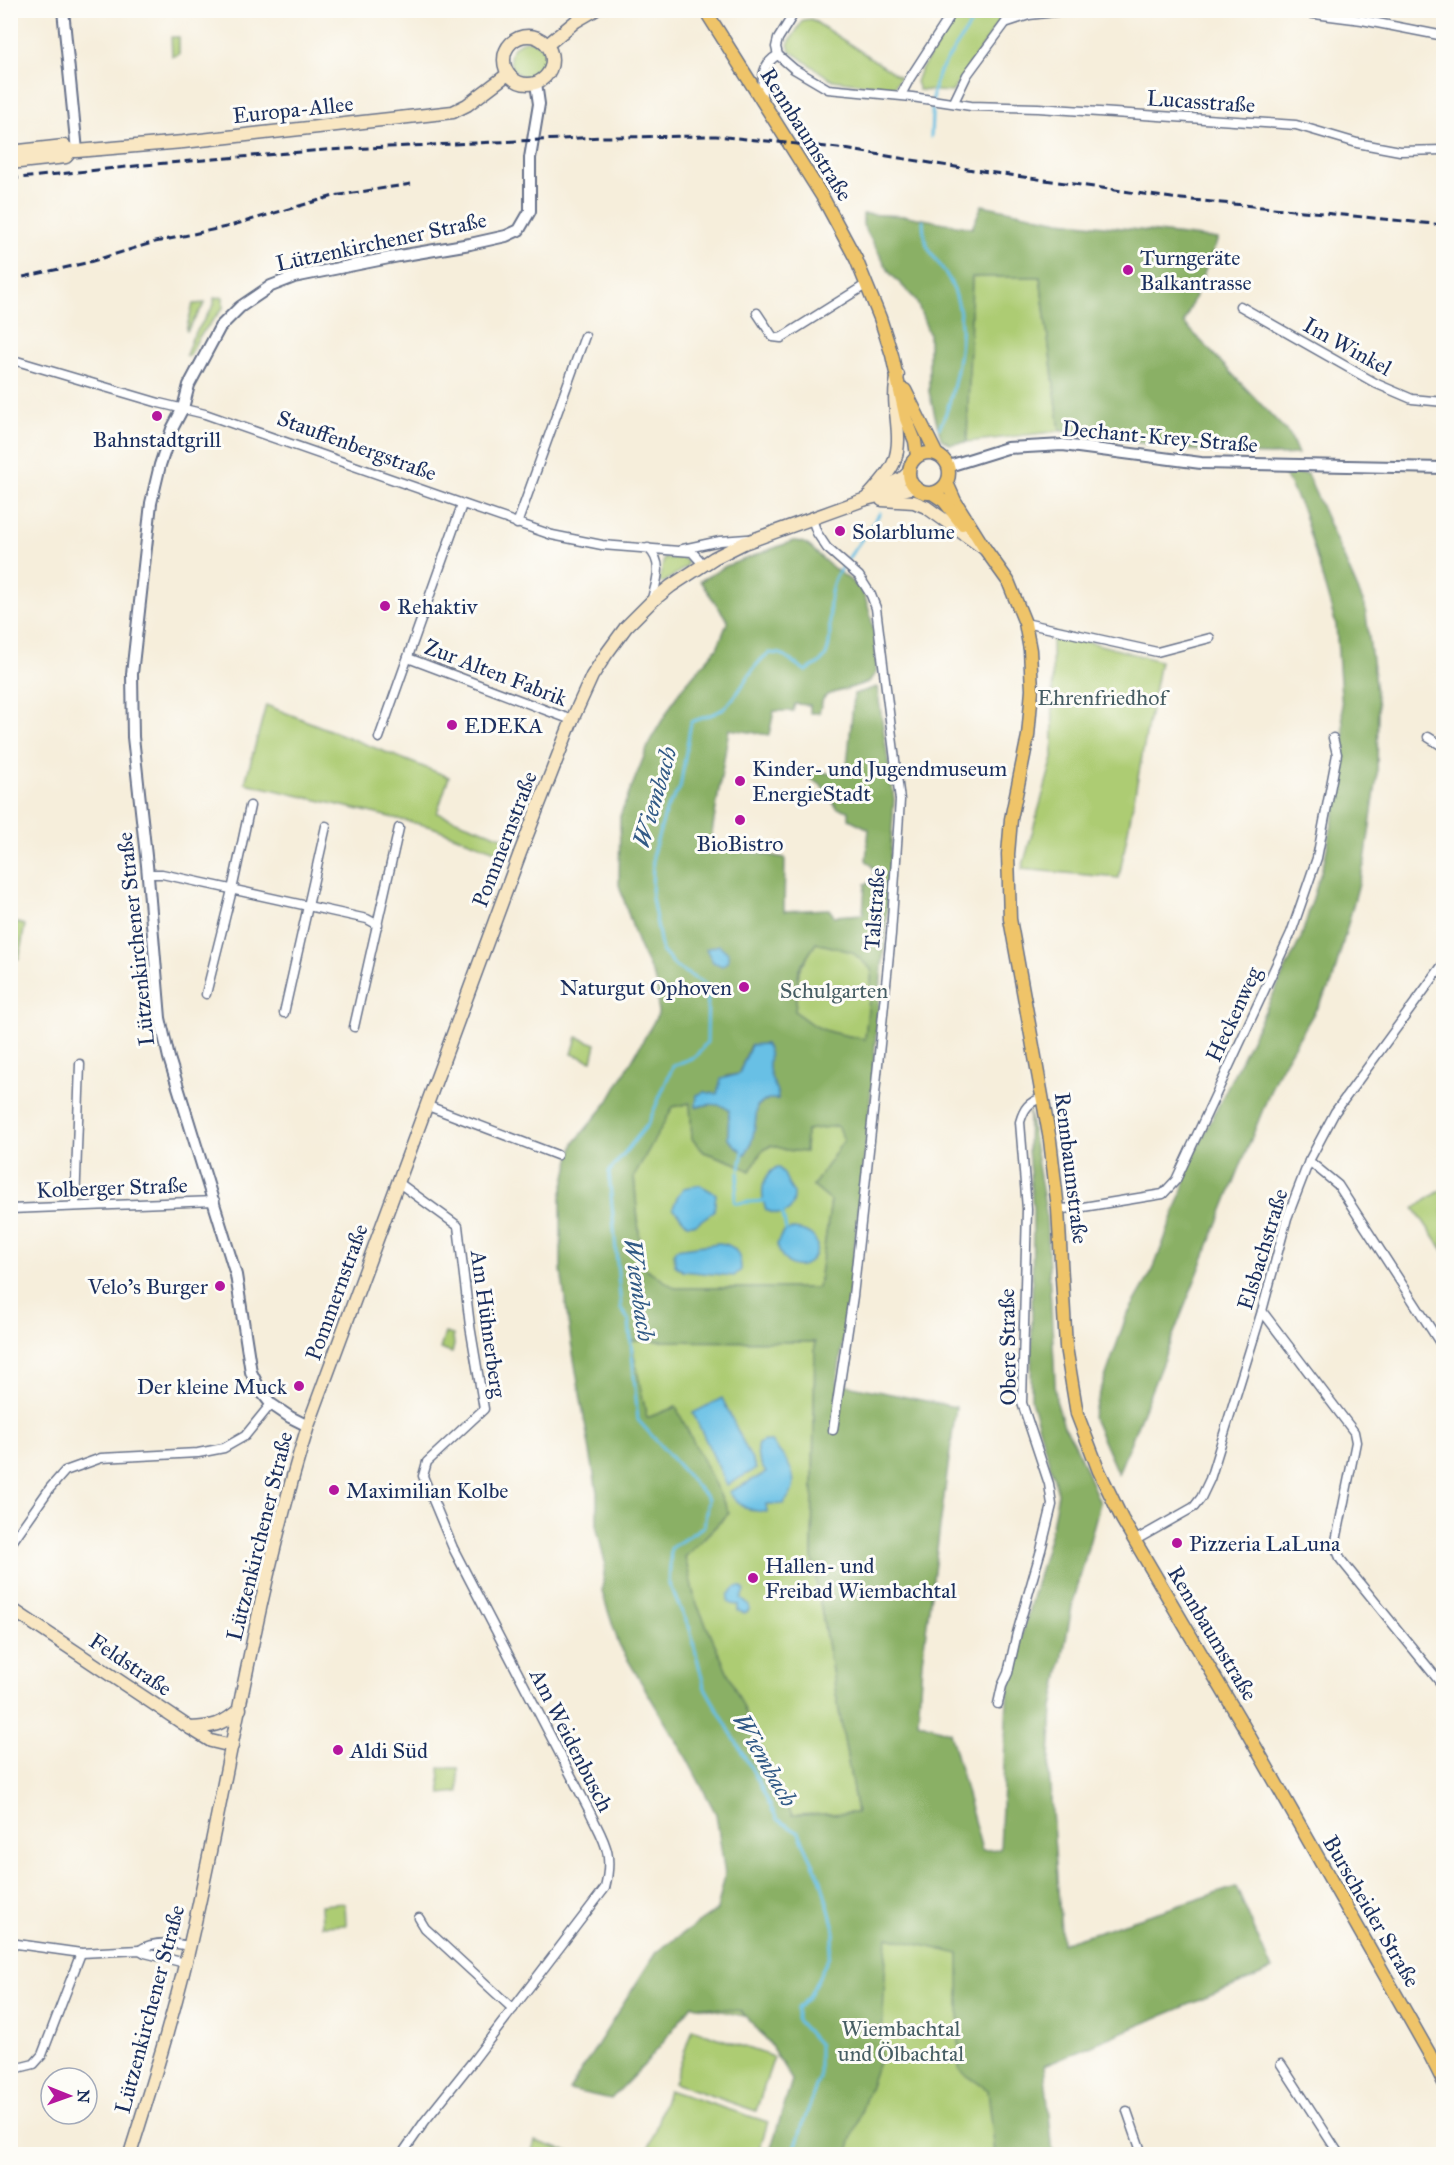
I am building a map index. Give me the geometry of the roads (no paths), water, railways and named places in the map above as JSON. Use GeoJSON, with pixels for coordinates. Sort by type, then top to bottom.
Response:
{"type":"FeatureCollection","features":[{"type":"Feature","properties":{"kind":"main road"},"geometry":{"type":"LineString","coordinates":[[547,45],[576,21],[594,10]]}},
{"type":"Feature","properties":{"kind":"main road","name":"Rennbaumstraße"},"geometry":{"type":"LineString","coordinates":[[705,10],[842,230],[880,318],[897,375],[906,419],[915,441],[917,456]]}},
{"type":"Feature","properties":{"kind":"main road"},"geometry":{"type":"LineString","coordinates":[[535,36],[547,45],[551,51],[551,66],[548,73],[536,83],[524,84],[508,74],[504,60],[508,46],[513,40],[535,36]]}},
{"type":"Feature","properties":{"kind":"main road","name":"Europa-Allee"},"geometry":{"type":"LineString","coordinates":[[10,152],[64,146],[74,151],[183,142],[453,112],[467,105],[508,74]]}},
{"type":"Feature","properties":{"kind":"main road","name":"Europa-Allee"},"geometry":{"type":"LineString","coordinates":[[10,163],[66,158],[74,151]]}},
{"type":"Feature","properties":{"kind":"main road"},"geometry":{"type":"LineString","coordinates":[[866,499],[889,471],[896,455],[898,438],[893,389],[897,375]]}},
{"type":"Feature","properties":{"kind":"main road","name":"Rennbaumstraße"},"geometry":{"type":"LineString","coordinates":[[897,375],[936,453]]}},
{"type":"Feature","properties":{"kind":"main road"},"geometry":{"type":"LineString","coordinates":[[924,453],[936,453],[944,458],[949,466],[950,476],[943,488],[932,493],[921,492],[910,480],[909,472],[912,462],[924,453]]}},
{"type":"Feature","properties":{"kind":"main road","name":"Stauffenbergstraße"},"geometry":{"type":"LineString","coordinates":[[866,499],[909,472]]}},
{"type":"Feature","properties":{"kind":"main road","name":"Rennbaumstraße"},"geometry":{"type":"LineString","coordinates":[[947,483],[985,549],[1008,581],[1025,623],[1030,650],[1032,690],[1028,736],[1011,819],[1008,854],[1010,919],[1042,1098],[1058,1209],[1068,1366],[1076,1408],[1099,1471],[1134,1541],[1262,1760]]}},
{"type":"Feature","properties":{"kind":"main road","name":"Stauffenbergstraße"},"geometry":{"type":"LineString","coordinates":[[651,602],[703,564],[744,543],[866,499],[915,487]]}},
{"type":"Feature","properties":{"kind":"main road","name":"Rennbaumstraße"},"geometry":{"type":"LineString","coordinates":[[932,493],[944,501],[985,549]]}},
{"type":"Feature","properties":{"kind":"main road"},"geometry":{"type":"LineString","coordinates":[[866,499],[902,500],[926,507],[985,549]]}},
{"type":"Feature","properties":{"kind":"main road","name":"Pommernstraße"},"geometry":{"type":"LineString","coordinates":[[308,1426],[520,853],[572,720],[592,676],[607,652],[626,627],[651,602]]}},
{"type":"Feature","properties":{"kind":"main road","name":"Lützenkirchener Straße"},"geometry":{"type":"LineString","coordinates":[[130,2154],[172,2016],[190,1946],[270,1560],[308,1426]]}},
{"type":"Feature","properties":{"kind":"main road","name":"Feldstraße"},"geometry":{"type":"LineString","coordinates":[[10,1608],[190,1728],[212,1741],[232,1746]]}},
{"type":"Feature","properties":{"kind":"main road"},"geometry":{"type":"LineString","coordinates":[[190,1728],[218,1725],[228,1720],[240,1709]]}},
{"type":"Feature","properties":{"kind":"main road","name":"Burscheider Straße"},"geometry":{"type":"LineString","coordinates":[[1262,1760],[1429,2053],[1443,2083]]}},
{"type":"Feature","properties":{"kind":"street"},"geometry":{"type":"LineString","coordinates":[[63,10],[74,151]]}},
{"type":"Feature","properties":{"kind":"street"},"geometry":{"type":"LineString","coordinates":[[762,102],[763,70],[769,59],[778,55],[776,47],[781,33],[796,10]]}},
{"type":"Feature","properties":{"kind":"street"},"geometry":{"type":"LineString","coordinates":[[901,95],[954,10]]}},
{"type":"Feature","properties":{"kind":"street"},"geometry":{"type":"LineString","coordinates":[[950,101],[1016,10]]}},
{"type":"Feature","properties":{"kind":"street"},"geometry":{"type":"LineString","coordinates":[[1008,22],[1029,15],[1072,10]]}},
{"type":"Feature","properties":{"kind":"street"},"geometry":{"type":"LineString","coordinates":[[1283,10],[1362,20],[1443,36]]}},
{"type":"Feature","properties":{"kind":"street","name":"Lucasstraße"},"geometry":{"type":"LineString","coordinates":[[778,55],[794,69],[828,89],[901,95],[971,106],[1038,108],[1296,125],[1357,143],[1400,151],[1443,150]]}},
{"type":"Feature","properties":{"kind":"street","name":"Lützenkirchener Straße"},"geometry":{"type":"LineString","coordinates":[[308,1426],[271,1404],[260,1390],[251,1372],[236,1275],[169,1058],[160,1018],[133,737],[132,674],[151,503],[160,465],[172,429],[183,408],[189,385],[220,327],[240,307],[271,286],[294,277],[470,244],[506,236],[519,230],[530,211],[531,152],[540,104],[536,83]]}},
{"type":"Feature","properties":{"kind":"street"},"geometry":{"type":"LineString","coordinates":[[757,313],[773,337],[781,338],[867,284]]}},
{"type":"Feature","properties":{"kind":"street","name":"Im Winkel"},"geometry":{"type":"LineString","coordinates":[[1240,306],[1377,384],[1412,399],[1443,402]]}},
{"type":"Feature","properties":{"kind":"street"},"geometry":{"type":"LineString","coordinates":[[517,524],[585,336]]}},
{"type":"Feature","properties":{"kind":"street","name":"Stauffenbergstraße"},"geometry":{"type":"LineString","coordinates":[[10,359],[258,431],[462,505],[573,541],[602,545],[679,549],[720,541],[758,538]]}},
{"type":"Feature","properties":{"kind":"street","name":"Dechant-Krey-Straße"},"geometry":{"type":"LineString","coordinates":[[949,466],[1007,448],[1063,445],[1201,463],[1443,468]]}},
{"type":"Feature","properties":{"kind":"street","name":"Zur Alten Fabrik"},"geometry":{"type":"LineString","coordinates":[[379,738],[462,505]]}},
{"type":"Feature","properties":{"kind":"street","name":"Talstraße"},"geometry":{"type":"LineString","coordinates":[[812,519],[817,533],[827,548],[850,567],[866,585],[876,608],[900,800],[891,934],[874,1104],[853,1296],[833,1430]]}},
{"type":"Feature","properties":{"kind":"street"},"geometry":{"type":"LineString","coordinates":[[647,548],[654,554],[658,566],[651,602]]}},
{"type":"Feature","properties":{"kind":"street"},"geometry":{"type":"LineString","coordinates":[[679,549],[692,552],[703,564]]}},
{"type":"Feature","properties":{"kind":"street"},"geometry":{"type":"LineString","coordinates":[[1025,623],[1157,652],[1210,638]]}},
{"type":"Feature","properties":{"kind":"street","name":"Zur Alten Fabrik"},"geometry":{"type":"LineString","coordinates":[[408,658],[572,720]]}},
{"type":"Feature","properties":{"kind":"street"},"geometry":{"type":"LineString","coordinates":[[1428,737],[1443,747]]}},
{"type":"Feature","properties":{"kind":"street","name":"Heckenweg"},"geometry":{"type":"LineString","coordinates":[[1058,1209],[1163,1194],[1176,1180],[1291,933],[1317,858],[1337,754],[1333,738]]}},
{"type":"Feature","properties":{"kind":"street"},"geometry":{"type":"LineString","coordinates":[[206,994],[250,806]]}},
{"type":"Feature","properties":{"kind":"street"},"geometry":{"type":"LineString","coordinates":[[284,1013],[326,826]]}},
{"type":"Feature","properties":{"kind":"street"},"geometry":{"type":"LineString","coordinates":[[354,1028],[399,828]]}},
{"type":"Feature","properties":{"kind":"street"},"geometry":{"type":"LineString","coordinates":[[147,874],[162,874],[367,919],[378,925]]}},
{"type":"Feature","properties":{"kind":"street","name":"Elsbachstraße"},"geometry":{"type":"LineString","coordinates":[[1134,1541],[1194,1507],[1201,1498],[1210,1479],[1262,1311],[1287,1218],[1309,1161],[1335,1112],[1443,963]]}},
{"type":"Feature","properties":{"kind":"street"},"geometry":{"type":"LineString","coordinates":[[75,1206],[80,1064]]}},
{"type":"Feature","properties":{"kind":"street","name":"Obere Straße"},"geometry":{"type":"LineString","coordinates":[[998,1704],[1052,1505],[1051,1492],[1022,1402],[1027,1209],[1020,1122],[1023,1111],[1031,1102],[1042,1098]]}},
{"type":"Feature","properties":{"kind":"street"},"geometry":{"type":"LineString","coordinates":[[428,1106],[556,1155]]}},
{"type":"Feature","properties":{"kind":"street"},"geometry":{"type":"LineString","coordinates":[[1309,1161],[1338,1185],[1443,1349]]}},
{"type":"Feature","properties":{"kind":"street","name":"Am Hühnerberg"},"geometry":{"type":"LineString","coordinates":[[399,1183],[458,1226],[470,1326],[484,1409],[427,1462],[423,1476]]}},
{"type":"Feature","properties":{"kind":"street","name":"Kolberger Straße"},"geometry":{"type":"LineString","coordinates":[[10,1209],[215,1201]]}},
{"type":"Feature","properties":{"kind":"street"},"geometry":{"type":"LineString","coordinates":[[1262,1311],[1354,1432],[1356,1442],[1335,1546],[1341,1560],[1443,1687]]}},
{"type":"Feature","properties":{"kind":"street"},"geometry":{"type":"LineString","coordinates":[[10,1545],[50,1488],[65,1471],[101,1458],[198,1453],[224,1448],[245,1436],[271,1404]]}},
{"type":"Feature","properties":{"kind":"street","name":"Am Weidenbusch"},"geometry":{"type":"LineString","coordinates":[[402,2154],[605,1887],[610,1868],[608,1852],[453,1548],[423,1476]]}},
{"type":"Feature","properties":{"kind":"street"},"geometry":{"type":"LineString","coordinates":[[419,1918],[425,1928],[513,2009]]}},
{"type":"Feature","properties":{"kind":"street"},"geometry":{"type":"LineString","coordinates":[[10,1943],[81,1953],[140,1950],[146,1946],[180,1944],[190,1946]]}},
{"type":"Feature","properties":{"kind":"street"},"geometry":{"type":"LineString","coordinates":[[140,1950],[185,1963]]}},
{"type":"Feature","properties":{"kind":"street"},"geometry":{"type":"LineString","coordinates":[[10,2070],[34,2064],[42,2055],[81,1953]]}},
{"type":"Feature","properties":{"kind":"street"},"geometry":{"type":"LineString","coordinates":[[1281,2064],[1340,2154]]}},
{"type":"Feature","properties":{"kind":"street"},"geometry":{"type":"LineString","coordinates":[[1127,2111],[1142,2154]]}},
{"type":"Feature","properties":{"kind":"water"},"geometry":{"type":"Polygon","coordinates":[[[719,945],[728,953],[728,961],[722,966],[713,962],[706,949],[719,945]]]}},
{"type":"Feature","properties":{"kind":"water"},"geometry":{"type":"Polygon","coordinates":[[[765,1044],[769,1053],[770,1074],[778,1099],[768,1099],[757,1106],[752,1138],[745,1154],[728,1139],[729,1110],[717,1105],[696,1107],[697,1095],[704,1092],[717,1094],[721,1079],[739,1074],[751,1045],[765,1044]]]}},
{"type":"Feature","properties":{"kind":"water"},"geometry":{"type":"Polygon","coordinates":[[[777,1167],[782,1171],[794,1193],[790,1209],[778,1214],[766,1210],[763,1198],[765,1180],[777,1167]]]}},
{"type":"Feature","properties":{"kind":"water"},"geometry":{"type":"Polygon","coordinates":[[[700,1185],[716,1194],[714,1211],[696,1224],[687,1224],[673,1208],[678,1195],[684,1188],[700,1185]]]}},
{"type":"Feature","properties":{"kind":"water"},"geometry":{"type":"Polygon","coordinates":[[[793,1229],[809,1233],[816,1241],[816,1250],[812,1259],[804,1265],[795,1266],[785,1260],[777,1245],[782,1234],[793,1229]]]}},
{"type":"Feature","properties":{"kind":"water"},"geometry":{"type":"Polygon","coordinates":[[[719,1243],[733,1248],[740,1259],[741,1270],[734,1276],[683,1271],[675,1265],[676,1249],[719,1243]]]}},
{"type":"Feature","properties":{"kind":"water"},"geometry":{"type":"Polygon","coordinates":[[[722,1398],[756,1469],[727,1485],[693,1413],[722,1398]]]}},
{"type":"Feature","properties":{"kind":"water"},"geometry":{"type":"Polygon","coordinates":[[[764,1441],[771,1442],[784,1458],[791,1471],[794,1484],[791,1494],[783,1504],[766,1504],[767,1512],[745,1508],[729,1492],[766,1473],[757,1452],[758,1444],[764,1441]]]}},
{"type":"Feature","properties":{"kind":"water"},"geometry":{"type":"Polygon","coordinates":[[[736,1587],[741,1587],[745,1591],[741,1599],[749,1605],[749,1610],[745,1613],[738,1611],[738,1605],[731,1604],[728,1600],[728,1595],[736,1587]]]}},
{"type":"Feature","properties":{"kind":"waterway","name":"Wiembach"},"geometry":{"type":"LineString","coordinates":[[931,137],[933,92],[938,74],[980,10]]}},
{"type":"Feature","properties":{"kind":"waterway","name":"Wiembach"},"geometry":{"type":"LineString","coordinates":[[923,221],[928,247],[949,279],[955,292],[961,318],[961,344],[957,371],[952,395],[939,428]]}},
{"type":"Feature","properties":{"kind":"waterway","name":"Wiembach"},"geometry":{"type":"LineString","coordinates":[[793,2154],[819,2077],[819,2045],[797,2020],[797,2009],[809,1997],[828,1958],[835,1932],[821,1880],[799,1833],[777,1819],[754,1773],[704,1686],[690,1629],[669,1584],[671,1548],[704,1526],[708,1499],[638,1420],[629,1321],[621,1308],[609,1172],[648,1124],[673,1066],[696,1056],[707,1042],[708,986],[676,967],[662,951],[652,898],[653,853],[667,808],[680,788],[691,722],[712,715],[730,703],[756,666],[769,653],[781,654],[806,671],[824,659],[830,639],[832,586],[836,576],[880,513]]}},
{"type":"Feature","properties":{"kind":"waterway"},"geometry":{"type":"LineString","coordinates":[[740,1168],[743,1152]]}},
{"type":"Feature","properties":{"kind":"waterway"},"geometry":{"type":"LineString","coordinates":[[739,1172],[734,1201],[736,1203],[764,1201]]}},
{"type":"Feature","properties":{"kind":"waterway"},"geometry":{"type":"LineString","coordinates":[[781,1212],[786,1230]]}},
{"type":"Feature","properties":{"kind":"railway"},"geometry":{"type":"LineString","coordinates":[[10,179],[325,150],[603,137],[716,136],[838,148],[1172,198],[1444,225]]}},
{"type":"Feature","properties":{"kind":"railway"},"geometry":{"type":"LineString","coordinates":[[10,280],[86,263],[155,242],[226,227],[334,196],[411,184]]}},
{"type":"Feature","properties":{"kind":"place","name":"Turngeräte Balkantrasse"},"geometry":{"type":"Point","coordinates":[1128,270]}},
{"type":"Feature","properties":{"kind":"place","name":"Bahnstadtgrill"},"geometry":{"type":"Point","coordinates":[157,416]}},
{"type":"Feature","properties":{"kind":"place","name":"Solarblume"},"geometry":{"type":"Point","coordinates":[840,531]}},
{"type":"Feature","properties":{"kind":"place","name":"Rehaktiv"},"geometry":{"type":"Point","coordinates":[385,606]}},
{"type":"Feature","properties":{"kind":"place","name":"EDEKA"},"geometry":{"type":"Point","coordinates":[452,725]}},
{"type":"Feature","properties":{"kind":"place","name":"Kinder- und Jugendmuseum EnergieStadt"},"geometry":{"type":"Point","coordinates":[740,781]}},
{"type":"Feature","properties":{"kind":"place","name":"BioBistro"},"geometry":{"type":"Point","coordinates":[740,820]}},
{"type":"Feature","properties":{"kind":"place","name":"Naturgut Ophoven"},"geometry":{"type":"Point","coordinates":[744,987]}},
{"type":"Feature","properties":{"kind":"place","name":"Velo's Burger"},"geometry":{"type":"Point","coordinates":[220,1286]}},
{"type":"Feature","properties":{"kind":"place","name":"Der kleine Muck"},"geometry":{"type":"Point","coordinates":[299,1386]}},
{"type":"Feature","properties":{"kind":"place","name":"Maximilian Kolbe"},"geometry":{"type":"Point","coordinates":[334,1490]}},
{"type":"Feature","properties":{"kind":"place","name":"Pizzeria LaLuna"},"geometry":{"type":"Point","coordinates":[1177,1543]}},
{"type":"Feature","properties":{"kind":"place","name":"Hallen- und Freibad Wiembachtal"},"geometry":{"type":"Point","coordinates":[753,1578]}},
{"type":"Feature","properties":{"kind":"place","name":"Aldi Süd"},"geometry":{"type":"Point","coordinates":[338,1750]}},
{"type":"Feature","properties":{"kind":"park label","name":"Ehrenfriedhof"},"geometry":{"type":"Point","coordinates":[1102,697]}},
{"type":"Feature","properties":{"kind":"park label","name":"Schulgarten"},"geometry":{"type":"Point","coordinates":[834,990]}},
{"type":"Feature","properties":{"kind":"park label","name":"Wiembachtal und Ölbachtal"},"geometry":{"type":"Point","coordinates":[901,2040]}}]}
